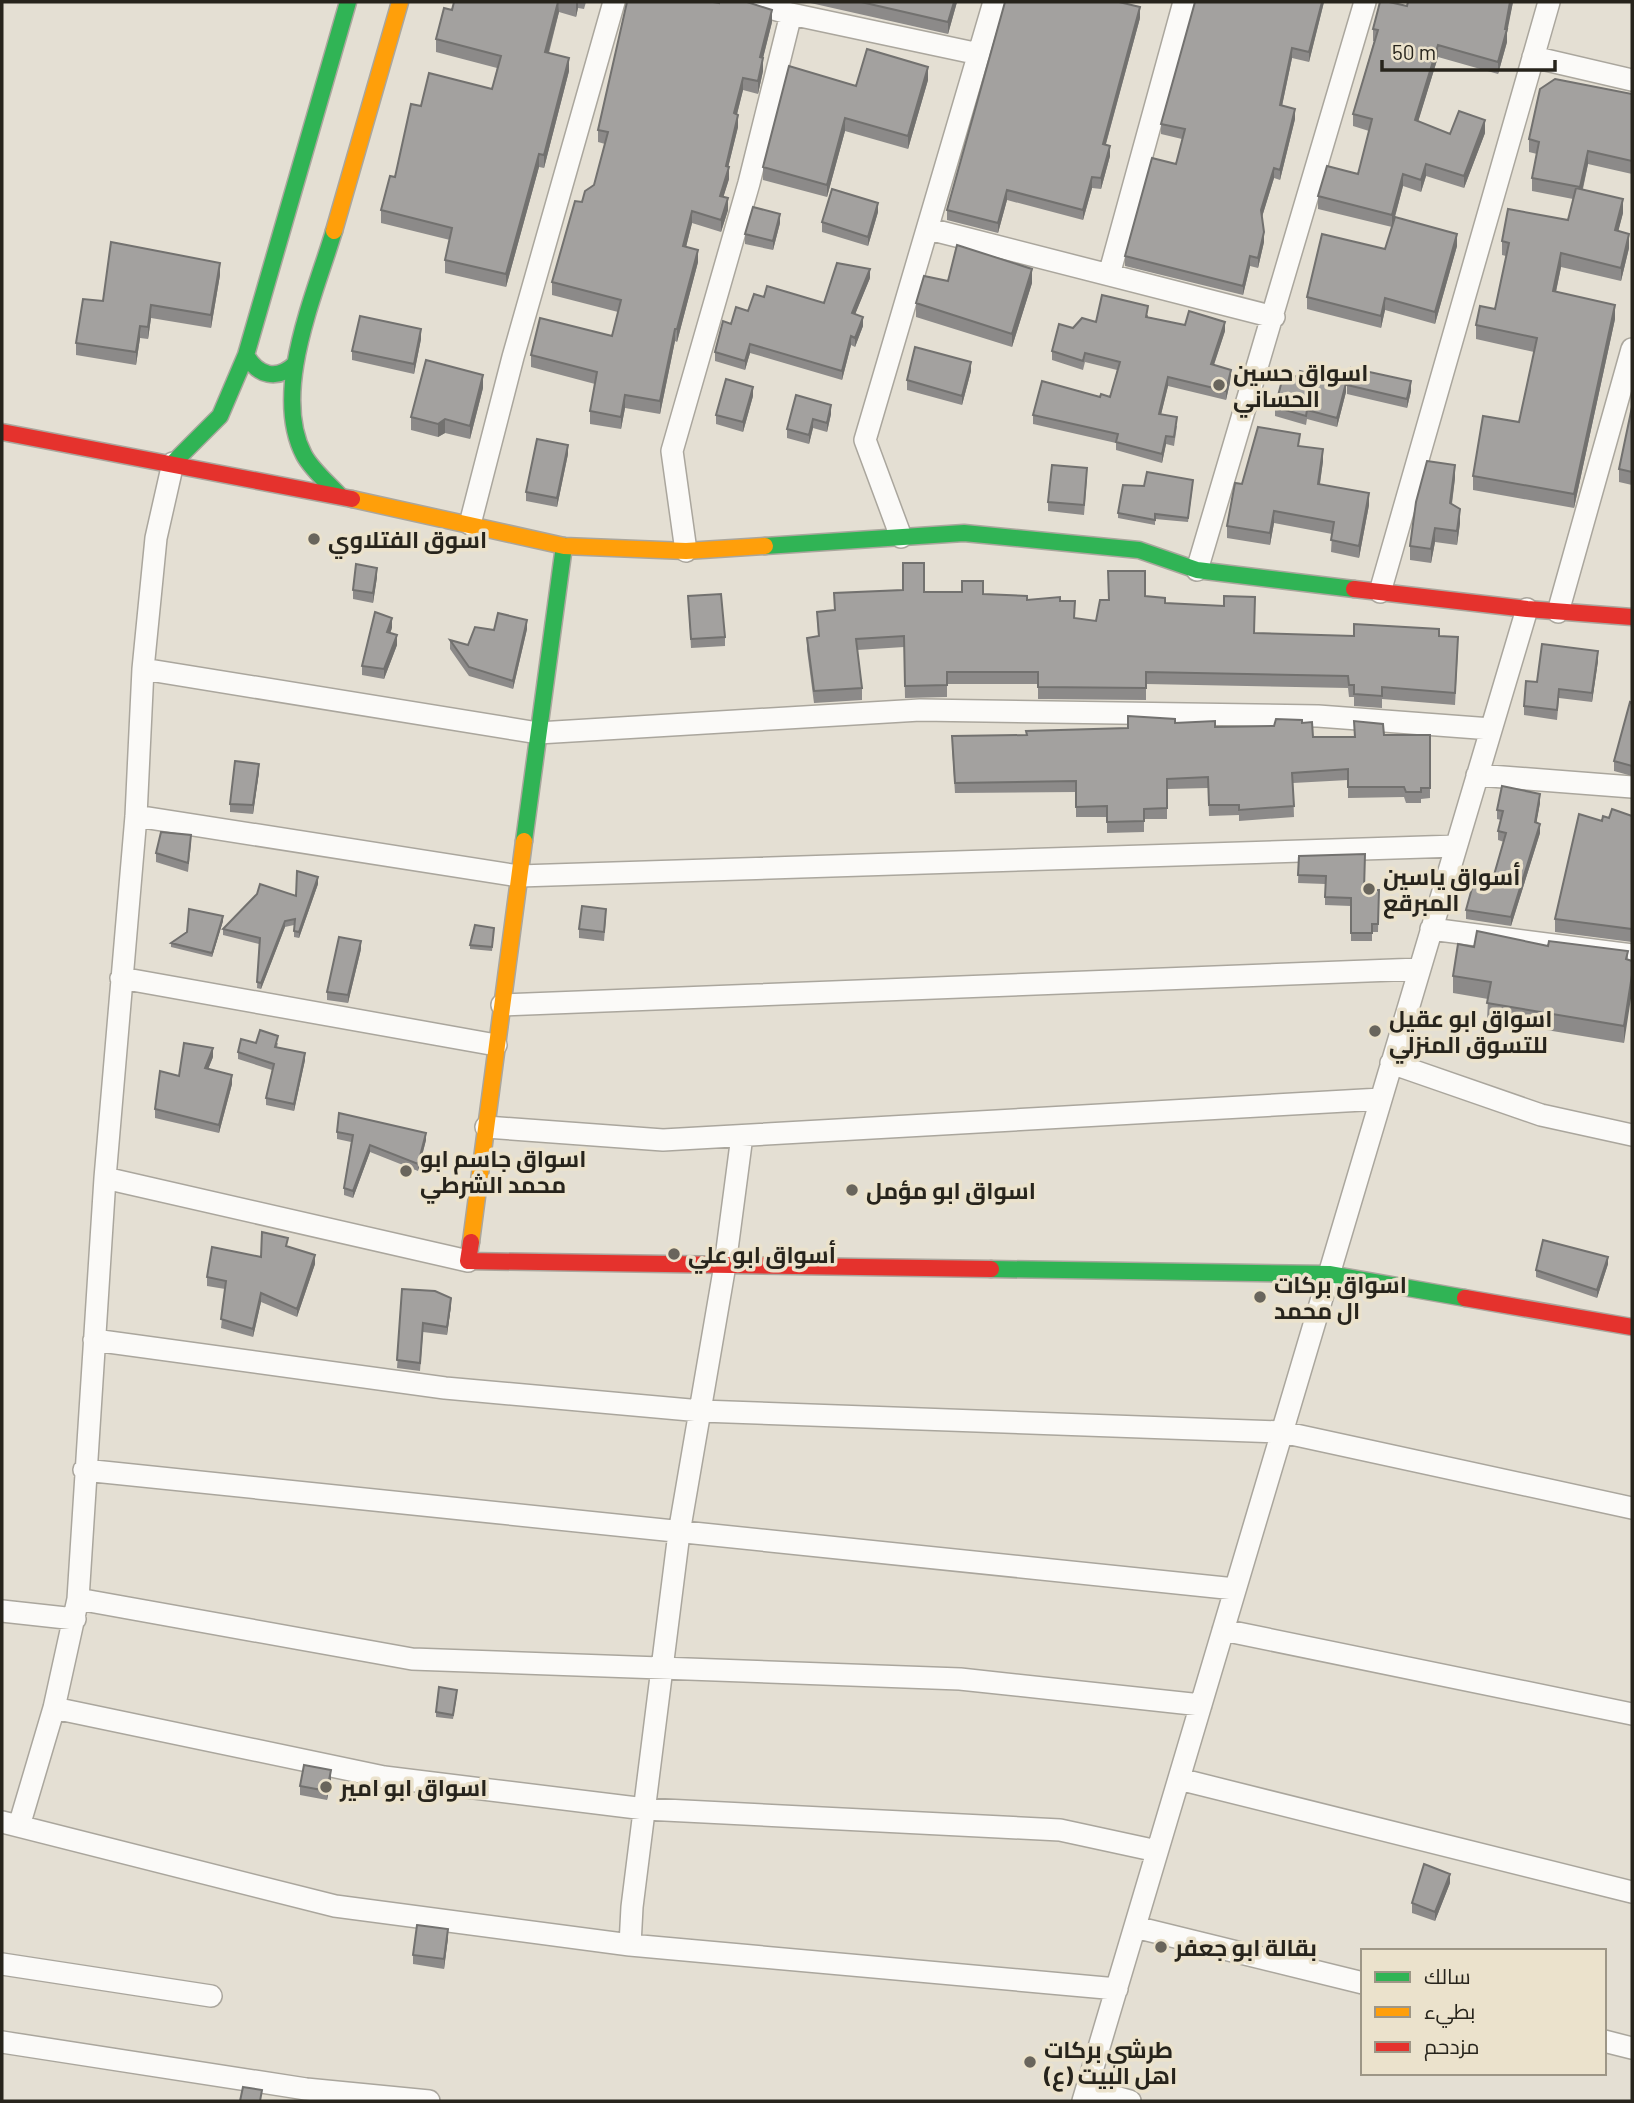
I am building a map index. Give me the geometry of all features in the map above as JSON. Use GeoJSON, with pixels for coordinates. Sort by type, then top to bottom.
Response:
{"type":"FeatureCollection","features":[{"type":"Feature","properties":{"kind":"street"},"geometry":{"type":"LineString","coordinates":[[348,2],[246,355],[220,416],[173,463],[156,538],[143,669],[136,816],[105,1178],[77,1609],[54,1708],[10,1824],[335,1906],[630,1945],[1116,1989]]}},
{"type":"Feature","properties":{"kind":"street"},"geometry":{"type":"LineString","coordinates":[[340,496],[305,457],[291,419],[295,364],[400,2]]}},
{"type":"Feature","properties":{"kind":"street"},"geometry":{"type":"LineString","coordinates":[[470,524],[516,344],[614,2]]}},
{"type":"Feature","properties":{"kind":"street"},"geometry":{"type":"LineString","coordinates":[[748,2],[791,14],[979,54]]}},
{"type":"Feature","properties":{"kind":"street"},"geometry":{"type":"LineString","coordinates":[[901,537],[865,440],[994,2]]}},
{"type":"Feature","properties":{"kind":"street"},"geometry":{"type":"LineString","coordinates":[[1109,275],[1184,2]]}},
{"type":"Feature","properties":{"kind":"street"},"geometry":{"type":"LineString","coordinates":[[1197,570],[1365,2]]}},
{"type":"Feature","properties":{"kind":"street"},"geometry":{"type":"LineString","coordinates":[[1380,592],[1549,2]]}},
{"type":"Feature","properties":{"kind":"street"},"geometry":{"type":"LineString","coordinates":[[686,551],[672,451],[749,183],[791,14]]}},
{"type":"Feature","properties":{"kind":"street"},"geometry":{"type":"LineString","coordinates":[[1534,57],[1632,79]]}},
{"type":"Feature","properties":{"kind":"street"},"geometry":{"type":"LineString","coordinates":[[929,229],[1274,317]]}},
{"type":"Feature","properties":{"kind":"street"},"geometry":{"type":"LineString","coordinates":[[1558,612],[1632,349]]}},
{"type":"Feature","properties":{"kind":"street"},"geometry":{"type":"LineString","coordinates":[[246,355],[254,369],[269,376],[284,374],[295,364]]}},
{"type":"Feature","properties":{"kind":"street"},"geometry":{"type":"LineString","coordinates":[[2,432],[340,496],[564,546],[686,551],[964,533],[1139,550],[1197,570],[1527,609],[1632,617]]}},
{"type":"Feature","properties":{"kind":"street"},"geometry":{"type":"LineString","coordinates":[[468,1261],[564,546]]}},
{"type":"Feature","properties":{"kind":"street"},"geometry":{"type":"LineString","coordinates":[[1130,2101],[1085,2095],[1527,609]]}},
{"type":"Feature","properties":{"kind":"street"},"geometry":{"type":"LineString","coordinates":[[143,669],[538,733],[920,710],[1318,716],[1491,729]]}},
{"type":"Feature","properties":{"kind":"street"},"geometry":{"type":"LineString","coordinates":[[1477,775],[1632,787]]}},
{"type":"Feature","properties":{"kind":"street"},"geometry":{"type":"LineString","coordinates":[[136,816],[519,876],[1456,846]]}},
{"type":"Feature","properties":{"kind":"street"},"geometry":{"type":"LineString","coordinates":[[1432,929],[1632,955]]}},
{"type":"Feature","properties":{"kind":"street"},"geometry":{"type":"LineString","coordinates":[[502,1005],[1419,969]]}},
{"type":"Feature","properties":{"kind":"street"},"geometry":{"type":"LineString","coordinates":[[121,978],[496,1045]]}},
{"type":"Feature","properties":{"kind":"street"},"geometry":{"type":"LineString","coordinates":[[1391,1063],[1541,1115],[1632,1135]]}},
{"type":"Feature","properties":{"kind":"street"},"geometry":{"type":"LineString","coordinates":[[486,1127],[663,1140],[1381,1099]]}},
{"type":"Feature","properties":{"kind":"street"},"geometry":{"type":"LineString","coordinates":[[630,1945],[632,1907],[679,1533],[725,1265],[742,1136]]}},
{"type":"Feature","properties":{"kind":"street"},"geometry":{"type":"LineString","coordinates":[[105,1178],[468,1261],[1329,1274],[1632,1327]]}},
{"type":"Feature","properties":{"kind":"street"},"geometry":{"type":"LineString","coordinates":[[94,1340],[445,1388],[701,1412],[1282,1432],[1632,1508]]}},
{"type":"Feature","properties":{"kind":"street"},"geometry":{"type":"LineString","coordinates":[[84,1470],[1235,1589]]}},
{"type":"Feature","properties":{"kind":"street"},"geometry":{"type":"LineString","coordinates":[[2,1611],[77,1609],[412,1659],[960,1679],[1201,1705]]}},
{"type":"Feature","properties":{"kind":"street"},"geometry":{"type":"LineString","coordinates":[[1223,1630],[1632,1714]]}},
{"type":"Feature","properties":{"kind":"street"},"geometry":{"type":"LineString","coordinates":[[54,1708],[384,1777],[645,1809],[1060,1830],[1157,1851]]}},
{"type":"Feature","properties":{"kind":"street"},"geometry":{"type":"LineString","coordinates":[[1179,1779],[1632,1892]]}},
{"type":"Feature","properties":{"kind":"street"},"geometry":{"type":"LineString","coordinates":[[1135,1927],[1361,1983]]}},
{"type":"Feature","properties":{"kind":"street"},"geometry":{"type":"LineString","coordinates":[[2,1964],[211,1996]]}},
{"type":"Feature","properties":{"kind":"street"},"geometry":{"type":"LineString","coordinates":[[2,2042],[305,2095],[429,2101]]}},
{"type":"Feature","properties":{"kind":"street"},"geometry":{"type":"LineString","coordinates":[[1606,2042],[1632,2048]]}},
{"type":"Feature","properties":{"kind":"building"},"geometry":{"type":"Polygon","coordinates":[[[454,2],[558,2],[545,52],[569,58],[544,155],[539,154],[506,274],[445,260],[452,228],[381,210],[390,176],[395,177],[411,104],[421,106],[429,73],[492,89],[501,56],[436,39],[444,8],[452,10],[454,2]]]}},
{"type":"Feature","properties":{"kind":"building"},"geometry":{"type":"Polygon","coordinates":[[[627,2],[747,2],[772,10],[760,57],[763,58],[758,81],[743,78],[734,113],[738,115],[726,166],[729,167],[720,196],[728,198],[721,220],[692,211],[683,246],[698,250],[675,329],[660,401],[625,395],[621,417],[590,411],[597,372],[531,355],[540,318],[612,336],[621,300],[552,282],[575,201],[582,202],[585,191],[594,185],[608,132],[598,130],[627,2]]]}},
{"type":"Feature","properties":{"kind":"building"},"geometry":{"type":"Polygon","coordinates":[[[861,2],[954,2],[948,22],[861,2]]]}},
{"type":"Feature","properties":{"kind":"building"},"geometry":{"type":"Polygon","coordinates":[[[1005,2],[1119,2],[1140,7],[1103,144],[1110,146],[1101,178],[1092,177],[1083,210],[1007,190],[998,223],[947,210],[1005,2]]]}},
{"type":"Feature","properties":{"kind":"building"},"geometry":{"type":"Polygon","coordinates":[[[1195,2],[1322,2],[1309,52],[1292,48],[1280,105],[1295,109],[1280,170],[1274,168],[1261,210],[1264,232],[1258,258],[1250,256],[1243,286],[1125,256],[1152,158],[1176,164],[1185,129],[1161,124],[1195,2]]]}},
{"type":"Feature","properties":{"kind":"building"},"geometry":{"type":"Polygon","coordinates":[[[1380,2],[1407,6],[1408,2],[1510,2],[1507,29],[1498,62],[1438,45],[1415,120],[1450,134],[1459,111],[1485,120],[1464,176],[1426,164],[1421,180],[1403,174],[1392,215],[1318,196],[1327,166],[1358,174],[1372,119],[1353,114],[1378,30],[1373,29],[1380,2]]]}},
{"type":"Feature","properties":{"kind":"building"},"geometry":{"type":"Polygon","coordinates":[[[867,49],[928,67],[908,136],[845,118],[827,185],[763,167],[789,66],[856,86],[867,49]]]}},
{"type":"Feature","properties":{"kind":"building"},"geometry":{"type":"Polygon","coordinates":[[[1555,79],[1632,94],[1632,161],[1588,151],[1580,187],[1532,178],[1539,142],[1529,139],[1540,89],[1555,79]]]}},
{"type":"Feature","properties":{"kind":"building"},"geometry":{"type":"Polygon","coordinates":[[[1576,188],[1623,199],[1615,230],[1629,234],[1621,268],[1561,253],[1553,291],[1615,305],[1574,494],[1473,476],[1483,416],[1519,422],[1537,338],[1476,325],[1480,306],[1495,309],[1509,243],[1502,241],[1508,209],[1568,220],[1576,188]]]}},
{"type":"Feature","properties":{"kind":"building"},"geometry":{"type":"Polygon","coordinates":[[[832,189],[878,203],[868,237],[822,222],[832,189]]]}},
{"type":"Feature","properties":{"kind":"building"},"geometry":{"type":"Polygon","coordinates":[[[753,207],[780,214],[773,241],[745,234],[753,207]]]}},
{"type":"Feature","properties":{"kind":"building"},"geometry":{"type":"Polygon","coordinates":[[[1395,217],[1457,234],[1435,312],[1385,298],[1381,316],[1307,297],[1322,234],[1385,249],[1395,217]]]}},
{"type":"Feature","properties":{"kind":"building"},"geometry":{"type":"Polygon","coordinates":[[[111,242],[220,263],[211,315],[151,305],[148,327],[140,326],[136,352],[76,343],[83,299],[103,301],[111,242]]]}},
{"type":"Feature","properties":{"kind":"building"},"geometry":{"type":"Polygon","coordinates":[[[957,245],[1032,269],[1012,334],[916,303],[924,276],[948,281],[957,245]]]}},
{"type":"Feature","properties":{"kind":"building"},"geometry":{"type":"Polygon","coordinates":[[[837,263],[870,269],[852,313],[863,317],[855,338],[851,336],[842,371],[750,344],[745,361],[715,352],[723,321],[731,324],[736,307],[748,311],[754,294],[764,297],[767,286],[824,303],[837,263]]]}},
{"type":"Feature","properties":{"kind":"building"},"geometry":{"type":"Polygon","coordinates":[[[1102,295],[1148,306],[1146,317],[1185,325],[1189,311],[1225,322],[1211,364],[1231,370],[1226,391],[1168,377],[1159,414],[1177,417],[1174,437],[1166,436],[1162,454],[1116,442],[1118,434],[1033,415],[1042,381],[1100,397],[1101,394],[1110,397],[1120,362],[1085,353],[1083,361],[1052,351],[1059,324],[1073,328],[1082,318],[1096,322],[1102,295]]]}},
{"type":"Feature","properties":{"kind":"building"},"geometry":{"type":"Polygon","coordinates":[[[360,316],[421,329],[414,364],[352,351],[360,316]]]}},
{"type":"Feature","properties":{"kind":"building"},"geometry":{"type":"Polygon","coordinates":[[[915,347],[971,362],[962,396],[907,380],[915,347]]]}},
{"type":"Feature","properties":{"kind":"building"},"geometry":{"type":"Polygon","coordinates":[[[426,360],[483,375],[470,426],[445,419],[438,424],[411,417],[426,360]]]}},
{"type":"Feature","properties":{"kind":"building"},"geometry":{"type":"Polygon","coordinates":[[[1351,368],[1411,381],[1407,399],[1347,385],[1351,368]]]}},
{"type":"Feature","properties":{"kind":"building"},"geometry":{"type":"Polygon","coordinates":[[[1300,371],[1346,383],[1337,418],[1307,410],[1306,416],[1275,407],[1284,373],[1298,377],[1300,371]]]}},
{"type":"Feature","properties":{"kind":"building"},"geometry":{"type":"Polygon","coordinates":[[[726,379],[753,387],[743,422],[716,415],[726,379]]]}},
{"type":"Feature","properties":{"kind":"building"},"geometry":{"type":"Polygon","coordinates":[[[796,395],[831,405],[827,423],[813,419],[809,435],[787,429],[796,395]]]}},
{"type":"Feature","properties":{"kind":"building"},"geometry":{"type":"Polygon","coordinates":[[[1632,407],[1632,472],[1619,469],[1632,407]]]}},
{"type":"Feature","properties":{"kind":"building"},"geometry":{"type":"Polygon","coordinates":[[[1258,427],[1300,434],[1298,446],[1323,449],[1318,484],[1369,493],[1359,546],[1331,540],[1334,522],[1274,511],[1270,533],[1227,526],[1235,483],[1242,484],[1258,427]]]}},
{"type":"Feature","properties":{"kind":"building"},"geometry":{"type":"Polygon","coordinates":[[[537,439],[568,445],[557,498],[526,492],[537,439]]]}},
{"type":"Feature","properties":{"kind":"building"},"geometry":{"type":"Polygon","coordinates":[[[1427,461],[1455,465],[1450,503],[1460,509],[1457,531],[1435,528],[1431,549],[1410,546],[1416,502],[1427,461]]]}},
{"type":"Feature","properties":{"kind":"building"},"geometry":{"type":"Polygon","coordinates":[[[1052,465],[1087,468],[1084,505],[1048,502],[1052,465]]]}},
{"type":"Feature","properties":{"kind":"building"},"geometry":{"type":"Polygon","coordinates":[[[1147,472],[1193,480],[1188,518],[1155,514],[1155,520],[1118,513],[1123,485],[1144,486],[1147,472]]]}},
{"type":"Feature","properties":{"kind":"building"},"geometry":{"type":"Polygon","coordinates":[[[903,563],[924,563],[924,592],[962,592],[962,581],[983,581],[983,594],[1027,596],[1027,600],[1060,597],[1060,601],[1075,601],[1074,618],[1096,621],[1100,600],[1109,600],[1108,571],[1145,571],[1145,596],[1165,598],[1165,603],[1224,606],[1224,596],[1255,597],[1254,633],[1354,636],[1354,624],[1439,629],[1439,636],[1458,637],[1455,693],[1382,687],[1382,696],[1354,694],[1354,685],[1349,685],[1348,676],[1146,672],[1146,688],[1038,687],[1038,672],[947,672],[947,685],[905,686],[904,636],[856,639],[862,688],[814,691],[807,638],[819,636],[817,612],[835,610],[834,593],[903,590],[903,563]]]}},
{"type":"Feature","properties":{"kind":"building"},"geometry":{"type":"Polygon","coordinates":[[[356,564],[377,568],[373,593],[353,590],[356,564]]]}},
{"type":"Feature","properties":{"kind":"building"},"geometry":{"type":"Polygon","coordinates":[[[721,594],[725,637],[691,639],[688,596],[721,594]]]}},
{"type":"Feature","properties":{"kind":"building"},"geometry":{"type":"Polygon","coordinates":[[[375,612],[392,618],[387,632],[397,635],[384,669],[362,666],[375,612]]]}},
{"type":"Feature","properties":{"kind":"building"},"geometry":{"type":"Polygon","coordinates":[[[498,613],[527,620],[513,681],[469,667],[450,640],[468,645],[475,627],[494,630],[498,613]]]}},
{"type":"Feature","properties":{"kind":"building"},"geometry":{"type":"Polygon","coordinates":[[[1542,644],[1598,651],[1592,693],[1559,689],[1557,710],[1524,706],[1526,681],[1537,682],[1542,644]]]}},
{"type":"Feature","properties":{"kind":"building"},"geometry":{"type":"Polygon","coordinates":[[[1630,702],[1632,703],[1632,766],[1614,761],[1630,702]]]}},
{"type":"Feature","properties":{"kind":"building"},"geometry":{"type":"Polygon","coordinates":[[[1128,716],[1175,719],[1175,723],[1215,721],[1215,727],[1274,726],[1276,719],[1302,720],[1302,723],[1312,722],[1313,737],[1355,737],[1354,721],[1383,724],[1384,735],[1430,735],[1430,788],[1421,788],[1421,792],[1406,792],[1404,787],[1348,787],[1348,769],[1292,773],[1294,806],[1239,810],[1239,805],[1209,805],[1208,777],[1167,779],[1167,808],[1144,809],[1144,821],[1107,822],[1107,806],[1076,807],[1076,781],[955,783],[952,736],[1027,735],[1026,731],[1128,728],[1128,716]]]}},
{"type":"Feature","properties":{"kind":"building"},"geometry":{"type":"Polygon","coordinates":[[[235,761],[259,764],[253,805],[230,804],[235,761]]]}},
{"type":"Feature","properties":{"kind":"building"},"geometry":{"type":"Polygon","coordinates":[[[1502,786],[1540,794],[1535,822],[1540,824],[1511,917],[1466,910],[1475,877],[1492,882],[1506,833],[1498,831],[1503,811],[1497,810],[1502,786]]]}},
{"type":"Feature","properties":{"kind":"building"},"geometry":{"type":"Polygon","coordinates":[[[1612,809],[1632,816],[1632,929],[1555,919],[1579,814],[1602,821],[1603,816],[1609,818],[1612,809]]]}},
{"type":"Feature","properties":{"kind":"building"},"geometry":{"type":"Polygon","coordinates":[[[161,832],[191,835],[188,863],[156,853],[161,832]]]}},
{"type":"Feature","properties":{"kind":"building"},"geometry":{"type":"Polygon","coordinates":[[[1365,854],[1364,890],[1379,890],[1378,924],[1372,924],[1372,933],[1351,933],[1351,898],[1325,897],[1326,876],[1298,875],[1299,856],[1365,854]]]}},
{"type":"Feature","properties":{"kind":"building"},"geometry":{"type":"Polygon","coordinates":[[[297,871],[318,877],[299,932],[294,931],[295,919],[285,921],[261,983],[257,982],[260,938],[223,929],[257,894],[260,884],[296,896],[297,871]]]}},
{"type":"Feature","properties":{"kind":"building"},"geometry":{"type":"Polygon","coordinates":[[[582,906],[606,909],[604,932],[579,929],[582,906]]]}},
{"type":"Feature","properties":{"kind":"building"},"geometry":{"type":"Polygon","coordinates":[[[189,909],[223,916],[212,953],[171,943],[187,932],[189,909]]]}},
{"type":"Feature","properties":{"kind":"building"},"geometry":{"type":"Polygon","coordinates":[[[475,925],[494,928],[492,947],[470,945],[475,925]]]}},
{"type":"Feature","properties":{"kind":"building"},"geometry":{"type":"Polygon","coordinates":[[[1477,931],[1548,946],[1549,941],[1628,951],[1626,959],[1632,961],[1632,975],[1624,1026],[1487,1003],[1491,982],[1453,976],[1458,944],[1474,947],[1477,931]]]}},
{"type":"Feature","properties":{"kind":"building"},"geometry":{"type":"Polygon","coordinates":[[[339,937],[361,941],[348,995],[327,992],[339,937]]]}},
{"type":"Feature","properties":{"kind":"building"},"geometry":{"type":"Polygon","coordinates":[[[260,1030],[278,1036],[275,1047],[305,1053],[294,1104],[266,1098],[274,1064],[238,1052],[241,1039],[256,1043],[260,1030]]]}},
{"type":"Feature","properties":{"kind":"building"},"geometry":{"type":"Polygon","coordinates":[[[184,1043],[213,1048],[205,1068],[232,1075],[219,1125],[155,1109],[160,1071],[179,1076],[184,1043]]]}},
{"type":"Feature","properties":{"kind":"building"},"geometry":{"type":"Polygon","coordinates":[[[339,1113],[426,1133],[418,1164],[370,1145],[353,1191],[344,1188],[353,1135],[337,1132],[339,1113]]]}},
{"type":"Feature","properties":{"kind":"building"},"geometry":{"type":"Polygon","coordinates":[[[262,1232],[288,1238],[286,1246],[315,1255],[297,1309],[261,1293],[253,1329],[221,1319],[226,1281],[207,1277],[212,1247],[261,1257],[262,1232]]]}},
{"type":"Feature","properties":{"kind":"building"},"geometry":{"type":"Polygon","coordinates":[[[1543,1240],[1608,1257],[1597,1290],[1536,1270],[1543,1240]]]}},
{"type":"Feature","properties":{"kind":"building"},"geometry":{"type":"Polygon","coordinates":[[[402,1289],[435,1291],[451,1298],[447,1327],[423,1323],[420,1363],[397,1360],[402,1289]]]}},
{"type":"Feature","properties":{"kind":"building"},"geometry":{"type":"Polygon","coordinates":[[[439,1687],[457,1690],[453,1715],[436,1712],[439,1687]]]}},
{"type":"Feature","properties":{"kind":"building"},"geometry":{"type":"Polygon","coordinates":[[[304,1765],[331,1770],[327,1791],[300,1786],[304,1765]]]}},
{"type":"Feature","properties":{"kind":"building"},"geometry":{"type":"Polygon","coordinates":[[[1424,1864],[1450,1874],[1435,1912],[1412,1903],[1424,1864]]]}},
{"type":"Feature","properties":{"kind":"building"},"geometry":{"type":"Polygon","coordinates":[[[417,1925],[448,1929],[444,1959],[413,1955],[417,1925]]]}},
{"type":"Feature","properties":{"kind":"building"},"geometry":{"type":"Polygon","coordinates":[[[243,2087],[262,2090],[260,2101],[240,2101],[243,2087]]]}},
{"type":"Feature","properties":{"kind":"traffic: fast"},"geometry":{"type":"LineString","coordinates":[[173,463],[220,416],[246,355],[348,2]]}},
{"type":"Feature","properties":{"kind":"traffic: fast"},"geometry":{"type":"LineString","coordinates":[[334,231],[307,313],[294,373],[292,402],[295,430],[307,461],[340,496]]}},
{"type":"Feature","properties":{"kind":"traffic: fast"},"geometry":{"type":"LineString","coordinates":[[246,355],[256,368],[268,374],[281,373],[295,364]]}},
{"type":"Feature","properties":{"kind":"traffic: fast"},"geometry":{"type":"LineString","coordinates":[[765,546],[964,533],[1139,550],[1197,570],[1354,589]]}},
{"type":"Feature","properties":{"kind":"traffic: fast"},"geometry":{"type":"LineString","coordinates":[[524,841],[564,546]]}},
{"type":"Feature","properties":{"kind":"traffic: fast"},"geometry":{"type":"LineString","coordinates":[[991,1269],[1329,1274],[1465,1298]]}},
{"type":"Feature","properties":{"kind":"traffic: slow"},"geometry":{"type":"LineString","coordinates":[[334,231],[400,2]]}},
{"type":"Feature","properties":{"kind":"traffic: slow"},"geometry":{"type":"LineString","coordinates":[[352,499],[564,546],[686,551],[765,546]]}},
{"type":"Feature","properties":{"kind":"traffic: slow"},"geometry":{"type":"LineString","coordinates":[[471,1242],[524,841]]}},
{"type":"Feature","properties":{"kind":"traffic: jam"},"geometry":{"type":"LineString","coordinates":[[2,432],[352,499]]}},
{"type":"Feature","properties":{"kind":"traffic: jam"},"geometry":{"type":"LineString","coordinates":[[1354,589],[1527,609],[1632,617]]}},
{"type":"Feature","properties":{"kind":"traffic: jam"},"geometry":{"type":"LineString","coordinates":[[471,1242],[468,1261],[991,1269]]}},
{"type":"Feature","properties":{"kind":"traffic: jam"},"geometry":{"type":"LineString","coordinates":[[1465,1298],[1632,1327]]}},
{"type":"Feature","properties":{"kind":"place","name":"اسواق حسين الحساني"},"geometry":{"type":"Point","coordinates":[1219,385]}},
{"type":"Feature","properties":{"kind":"place","name":"اسوق الفتلاوي"},"geometry":{"type":"Point","coordinates":[314,539]}},
{"type":"Feature","properties":{"kind":"place","name":"أسواق ياسين المبرقع"},"geometry":{"type":"Point","coordinates":[1369,889]}},
{"type":"Feature","properties":{"kind":"place","name":"اسواق ابو عقيل للتسوق المنزلي"},"geometry":{"type":"Point","coordinates":[1375,1031]}},
{"type":"Feature","properties":{"kind":"place","name":"اسواق جاسم ابو محمد الشرطي"},"geometry":{"type":"Point","coordinates":[406,1171]}},
{"type":"Feature","properties":{"kind":"place","name":"اسواق ابو مؤمل"},"geometry":{"type":"Point","coordinates":[852,1190]}},
{"type":"Feature","properties":{"kind":"place","name":"أسواق ابو علي"},"geometry":{"type":"Point","coordinates":[674,1254]}},
{"type":"Feature","properties":{"kind":"place","name":"اسواق بركات ال محمد"},"geometry":{"type":"Point","coordinates":[1260,1297]}},
{"type":"Feature","properties":{"kind":"place","name":"اسواق ابو امير"},"geometry":{"type":"Point","coordinates":[326,1787]}},
{"type":"Feature","properties":{"kind":"place","name":"بقالة ابو جعفر"},"geometry":{"type":"Point","coordinates":[1161,1947]}},
{"type":"Feature","properties":{"kind":"place","name":"طرشي بركات اهل البيت (ع)"},"geometry":{"type":"Point","coordinates":[1030,2062]}}]}
